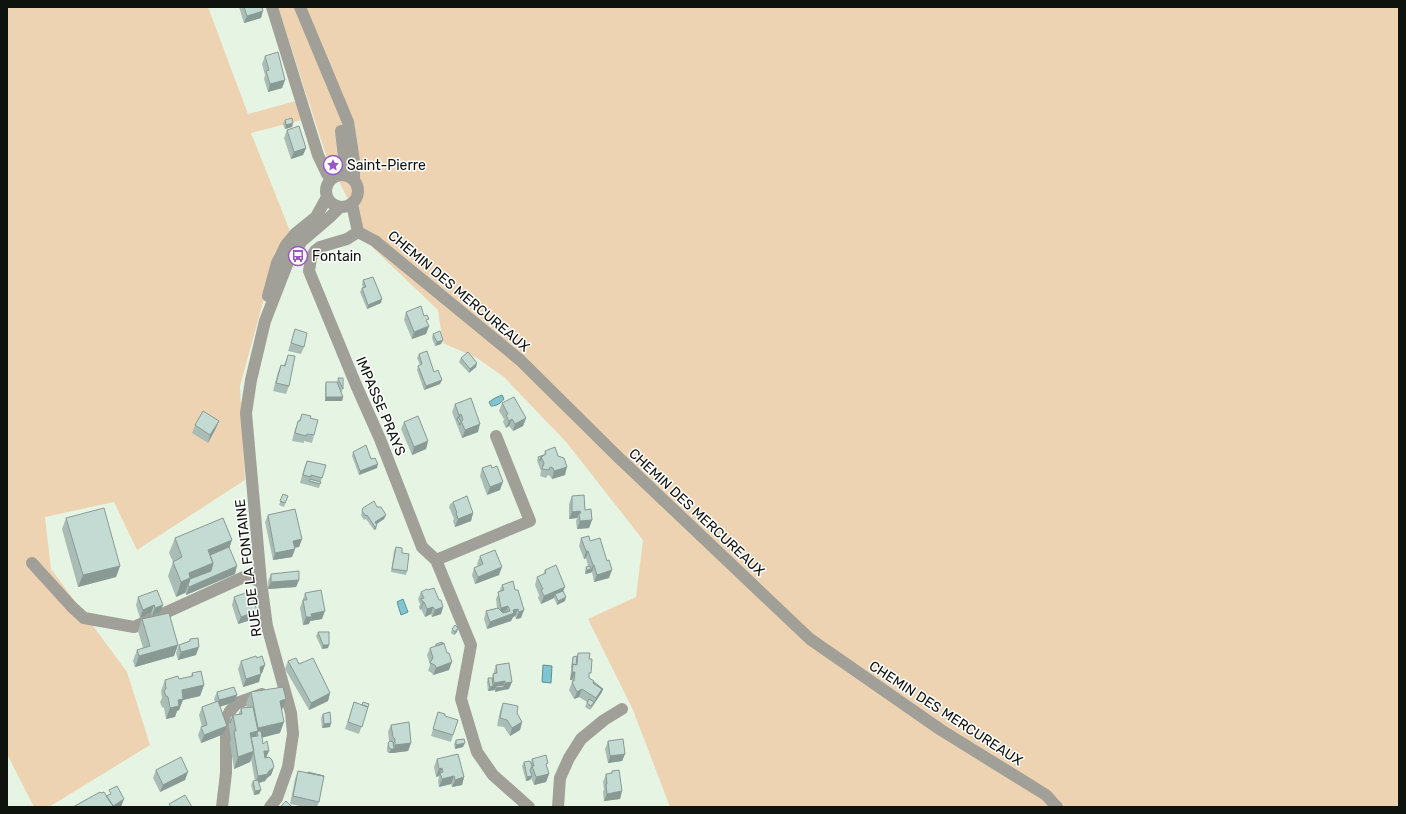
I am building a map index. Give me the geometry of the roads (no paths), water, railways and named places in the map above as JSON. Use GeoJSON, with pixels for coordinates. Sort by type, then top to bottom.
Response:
{"type":"FeatureCollection","features":[{"type":"Feature","properties":{"kind":"street"},"geometry":{"type":"LineString","coordinates":[[272,7],[318,155],[328,174],[337,177],[346,175],[357,184],[358,195],[352,204],[340,207],[335,205],[328,197],[327,187],[337,177],[344,157],[336,92]]}},
{"type":"Feature","properties":{"kind":"street"},"geometry":{"type":"LineString","coordinates":[[300,7],[348,122],[354,161],[354,180]]}},
{"type":"Feature","properties":{"kind":"street","name":"RUE DE LA FONTAINE"},"geometry":{"type":"LineString","coordinates":[[266,321],[266,305],[277,263],[290,240],[295,234],[316,218],[328,197]]}},
{"type":"Feature","properties":{"kind":"street"},"geometry":{"type":"LineString","coordinates":[[352,204],[358,232]]}},
{"type":"Feature","properties":{"kind":"street","name":"RUE DE LA FONTAINE"},"geometry":{"type":"LineString","coordinates":[[270,807],[277,798],[288,767],[293,734],[284,687],[267,626],[261,582],[246,413],[251,380],[266,321],[288,262],[302,241],[340,207]]}},
{"type":"Feature","properties":{"kind":"street","name":"IMPASSE PRAYS"},"geometry":{"type":"LineString","coordinates":[[358,232],[347,239],[320,247],[315,251],[311,258],[309,271],[380,439],[422,547],[436,560],[471,645],[461,699],[478,752],[493,775],[529,807]]}},
{"type":"Feature","properties":{"kind":"street","name":"CHEMIN DES MERCUREAUX"},"geometry":{"type":"LineString","coordinates":[[358,232],[380,245],[520,360],[622,462],[810,639],[941,730],[1046,795],[1057,807]]}},
{"type":"Feature","properties":{"kind":"street"},"geometry":{"type":"LineString","coordinates":[[436,560],[530,522],[496,436]]}},
{"type":"Feature","properties":{"kind":"street"},"geometry":{"type":"LineString","coordinates":[[32,563],[84,618],[134,627],[246,576],[261,582]]}},
{"type":"Feature","properties":{"kind":"street"},"geometry":{"type":"LineString","coordinates":[[222,807],[226,773],[226,719],[230,711],[237,703],[284,687]]}},
{"type":"Feature","properties":{"kind":"street"},"geometry":{"type":"LineString","coordinates":[[558,807],[560,778],[569,758],[581,739],[604,720],[622,709]]}},
{"type":"Feature","properties":{"kind":"water"},"geometry":{"type":"Polygon","coordinates":[[[502,395],[504,399],[502,402],[491,406],[489,402],[502,395]]]}},
{"type":"Feature","properties":{"kind":"water"},"geometry":{"type":"Polygon","coordinates":[[[403,599],[408,612],[401,615],[397,602],[403,599]]]}},
{"type":"Feature","properties":{"kind":"water"},"geometry":{"type":"Polygon","coordinates":[[[543,665],[552,666],[551,683],[542,682],[543,665]]]}},
{"type":"Feature","properties":{"kind":"place","name":"Saint-Pierre"},"geometry":{"type":"Point","coordinates":[333,165]}},
{"type":"Feature","properties":{"kind":"place","name":"Fontain"},"geometry":{"type":"Point","coordinates":[298,256]}}]}
